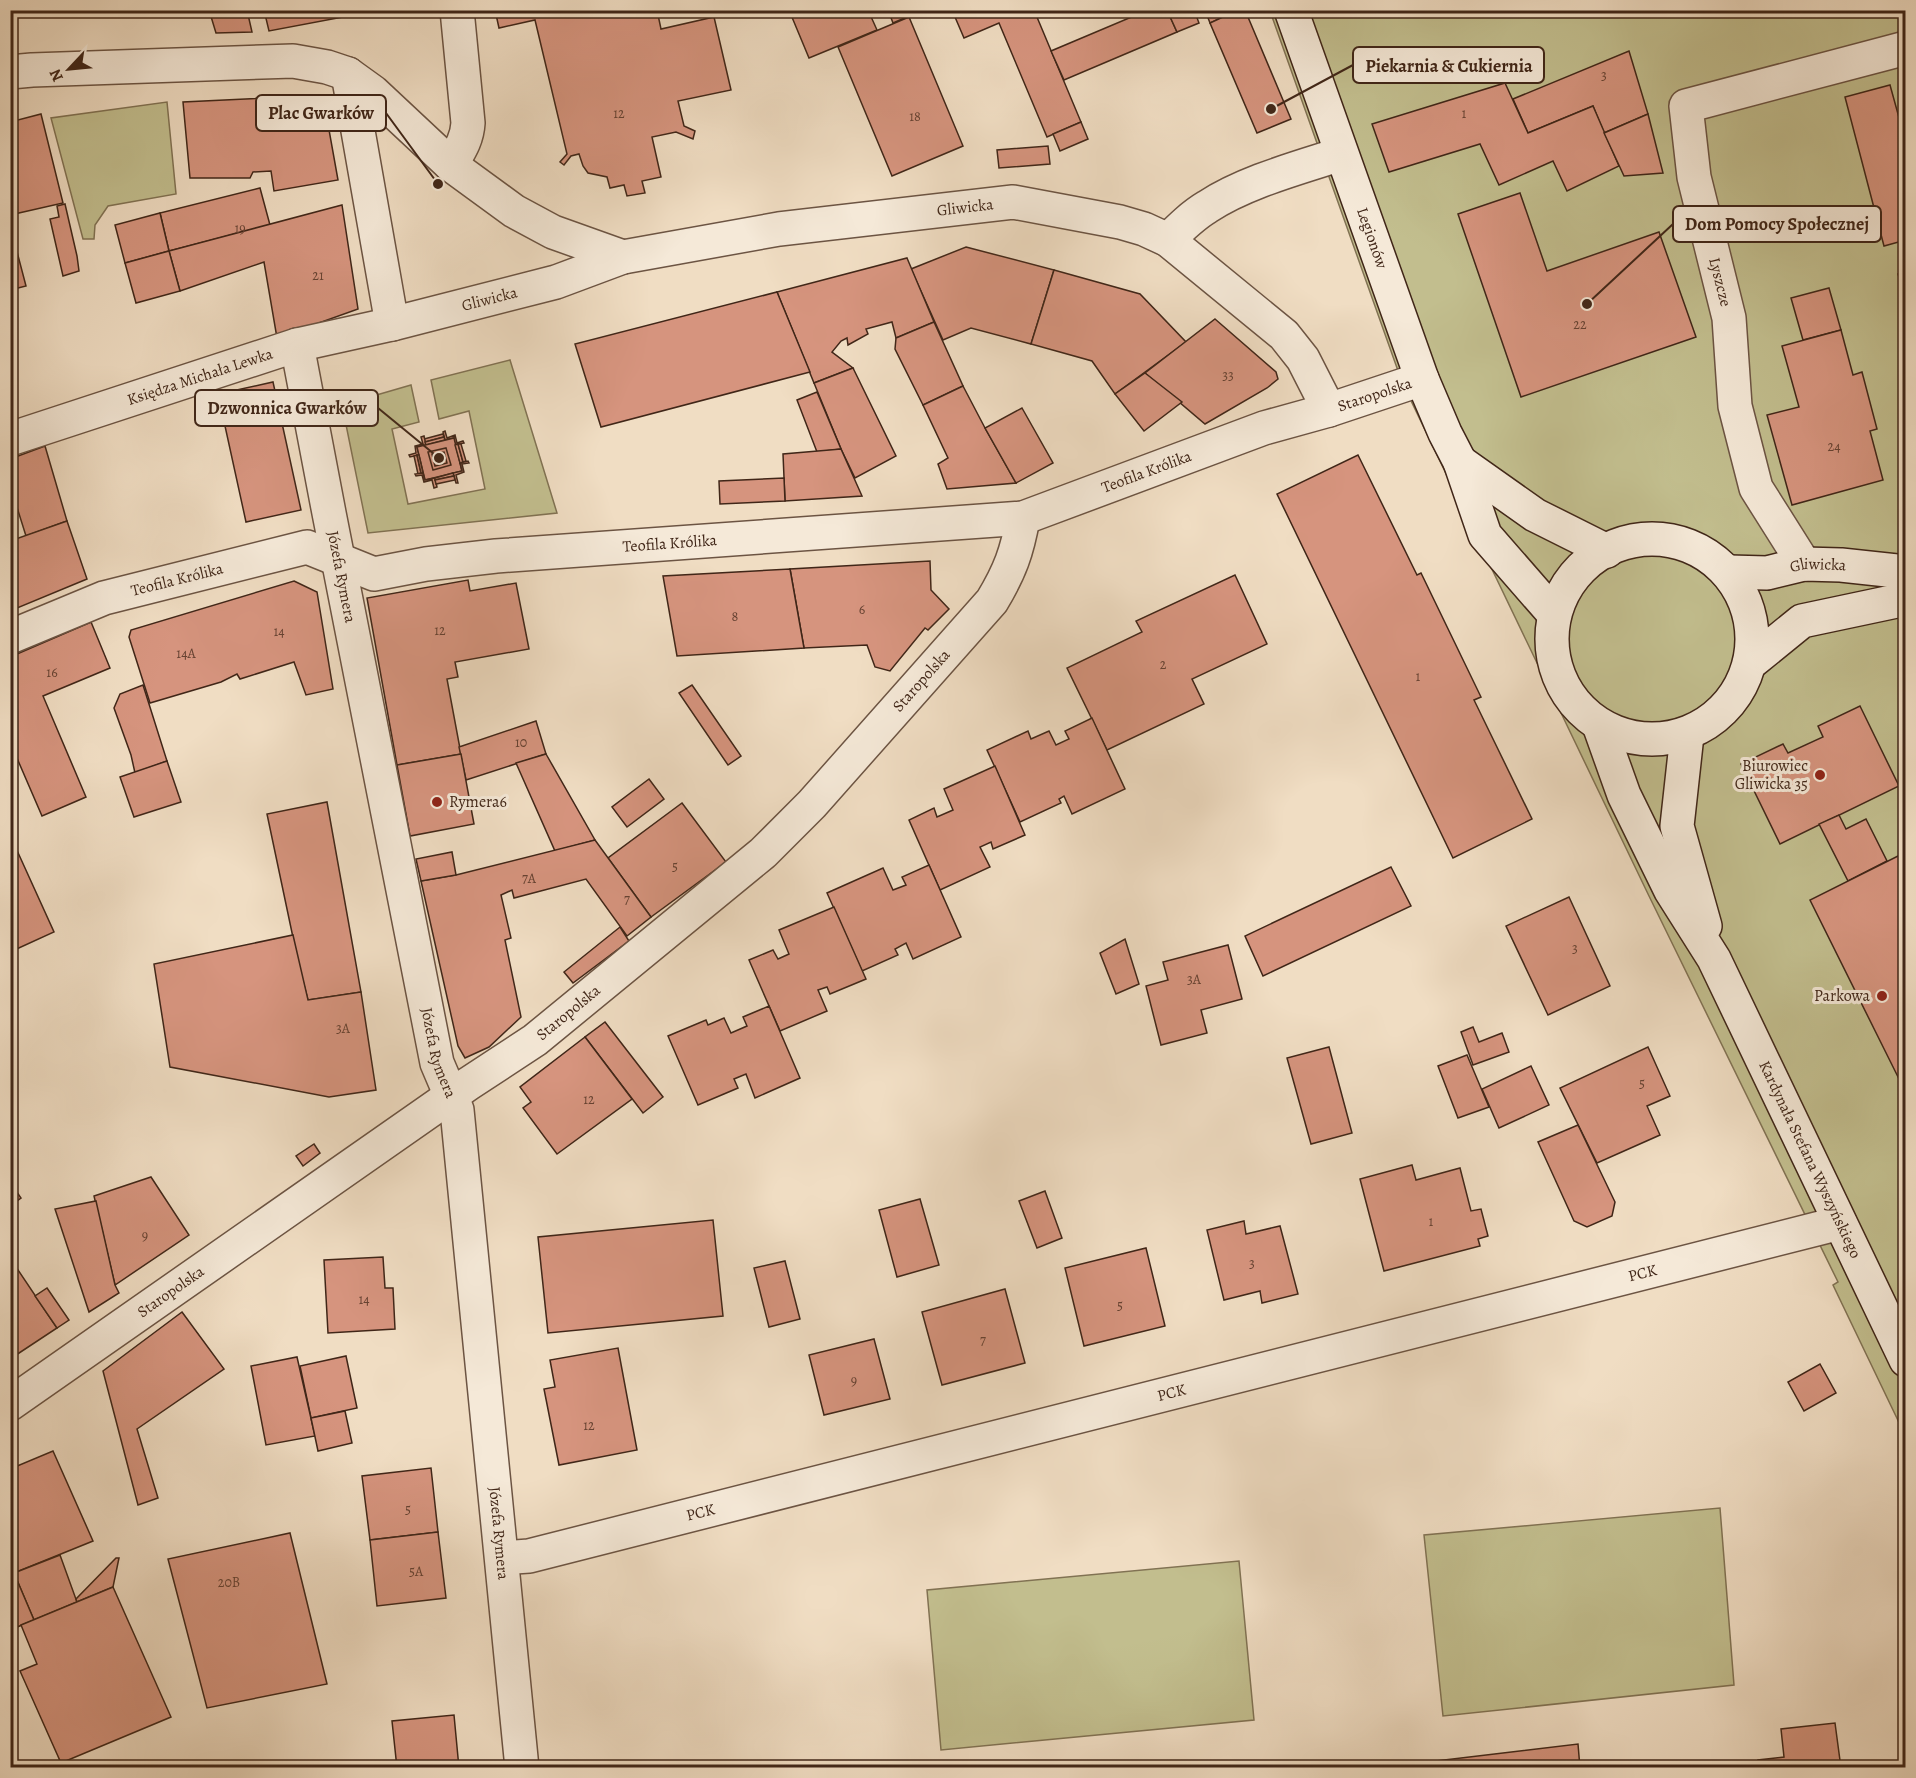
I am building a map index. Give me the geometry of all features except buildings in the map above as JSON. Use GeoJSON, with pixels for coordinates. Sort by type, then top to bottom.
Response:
{"type":"FeatureCollection","features":[{"type":"Feature","properties":{"kind":"street"},"geometry":{"type":"LineString","coordinates":[[450,165],[463,144],[468,123],[457,10]]}},
{"type":"Feature","properties":{"kind":"street","name":"Legionów"},"geometry":{"type":"LineString","coordinates":[[1291,10],[1422,379],[1432,406],[1460,462],[1485,535],[1552,613]]}},
{"type":"Feature","properties":{"kind":"street","name":"Lyszcze"},"geometry":{"type":"LineString","coordinates":[[1804,564],[1756,488],[1735,406],[1729,318],[1694,177],[1686,106],[1905,48]]}},
{"type":"Feature","properties":{"kind":"street"},"geometry":{"type":"LineString","coordinates":[[10,72],[293,62],[327,67],[348,74],[373,92],[450,165],[514,211],[553,232],[623,257]]}},
{"type":"Feature","properties":{"kind":"street"},"geometry":{"type":"LineString","coordinates":[[348,74],[392,324]]}},
{"type":"Feature","properties":{"kind":"street"},"geometry":{"type":"LineString","coordinates":[[1168,240],[1185,223],[1208,206],[1233,193],[1282,173],[1341,154]]}},
{"type":"Feature","properties":{"kind":"street","name":"Gliwicka"},"geometry":{"type":"LineString","coordinates":[[392,324],[556,282],[623,257],[779,229],[1013,202],[1120,222],[1144,229],[1168,240],[1284,335],[1303,359],[1329,410]]}},
{"type":"Feature","properties":{"kind":"street","name":"Księdza Michała Lewka"},"geometry":{"type":"LineString","coordinates":[[10,439],[297,345],[392,324]]}},
{"type":"Feature","properties":{"kind":"street","name":"Józefa Rymera"},"geometry":{"type":"LineString","coordinates":[[297,345],[437,1063],[457,1110],[522,1767]]}},
{"type":"Feature","properties":{"kind":"street","name":"Staropolska"},"geometry":{"type":"LineString","coordinates":[[1329,410],[1422,379]]}},
{"type":"Feature","properties":{"kind":"street","name":"Teofila Królika"},"geometry":{"type":"LineString","coordinates":[[10,637],[104,598],[307,546],[374,574],[426,564],[496,556],[1023,518],[1264,428],[1329,410]]}},
{"type":"Feature","properties":{"kind":"street","name":"Legionów"},"geometry":{"type":"LineString","coordinates":[[1460,462],[1535,515],[1607,551]]}},
{"type":"Feature","properties":{"kind":"street","name":"Staropolska"},"geometry":{"type":"LineString","coordinates":[[10,1404],[452,1095],[535,1040],[763,853],[812,804],[992,601],[1007,575],[1017,549],[1023,518]]}},
{"type":"Feature","properties":{"kind":"street"},"geometry":{"type":"LineString","coordinates":[[1754,660],[1748,613],[1729,572],[1704,552],[1672,540],[1641,540],[1607,551],[1591,561],[1566,583],[1552,613],[1551,650],[1566,690],[1599,725],[1641,741],[1687,735],[1722,713],[1744,682],[1754,660],[1802,621],[1905,599]]}},
{"type":"Feature","properties":{"kind":"street","name":"Gliwicka"},"geometry":{"type":"LineString","coordinates":[[1729,572],[1767,573],[1804,564],[1841,565],[1905,572]]}},
{"type":"Feature","properties":{"kind":"street","name":"Kardynała Stefana Wyszyńskiego"},"geometry":{"type":"LineString","coordinates":[[1599,725],[1624,795],[1671,891],[1714,959],[1905,1360]]}},
{"type":"Feature","properties":{"kind":"street","name":"Kardynała Stefana Wyszyńskiego"},"geometry":{"type":"LineString","coordinates":[[1687,735],[1677,826],[1714,959]]}},
{"type":"Feature","properties":{"kind":"street","name":"PCK"},"geometry":{"type":"LineString","coordinates":[[502,1558],[529,1556],[1840,1223]]}},
{"type":"Feature","properties":{"kind":"shaded area"},"geometry":{"type":"Polygon","coordinates":[[[1270,11],[1905,11],[1905,1435],[1833,1285],[1838,1282],[1649,896],[1402,382],[1270,11]]]}},
{"type":"Feature","properties":{"kind":"shaded area"},"geometry":{"type":"Polygon","coordinates":[[[167,102],[176,194],[108,206],[95,225],[94,239],[83,239],[51,118],[167,102]]]}},
{"type":"Feature","properties":{"kind":"shaded area"},"geometry":{"type":"Polygon","coordinates":[[[510,360],[557,513],[368,533],[342,405],[411,385],[419,422],[392,429],[408,504],[485,489],[469,411],[439,419],[431,380],[510,360]]]}},
{"type":"Feature","properties":{"kind":"shaded area"},"geometry":{"type":"Polygon","coordinates":[[[1720,1508],[1734,1685],[1443,1716],[1424,1535],[1720,1508]]]}},
{"type":"Feature","properties":{"kind":"shaded area"},"geometry":{"type":"Polygon","coordinates":[[[1239,1561],[1254,1720],[941,1750],[927,1590],[1239,1561]]]}},
{"type":"Feature","properties":{"kind":"place","name":"Piekarnia & Cukiernia"},"geometry":{"type":"Point","coordinates":[1271,109]}},
{"type":"Feature","properties":{"kind":"place","name":"Plac Gwarków"},"geometry":{"type":"Point","coordinates":[438,184]}},
{"type":"Feature","properties":{"kind":"place","name":"Dom Pomocy Społecznej"},"geometry":{"type":"Point","coordinates":[1587,304]}},
{"type":"Feature","properties":{"kind":"place","name":"Dzwonnica Gwarków"},"geometry":{"type":"Point","coordinates":[439,458]}},
{"type":"Feature","properties":{"kind":"place","name":"Biurowiec Gliwicka 35"},"geometry":{"type":"Point","coordinates":[1820,775]}},
{"type":"Feature","properties":{"kind":"place","name":"Rymera6"},"geometry":{"type":"Point","coordinates":[437,802]}},
{"type":"Feature","properties":{"kind":"place","name":"Parkowa"},"geometry":{"type":"Point","coordinates":[1882,996]}}]}
